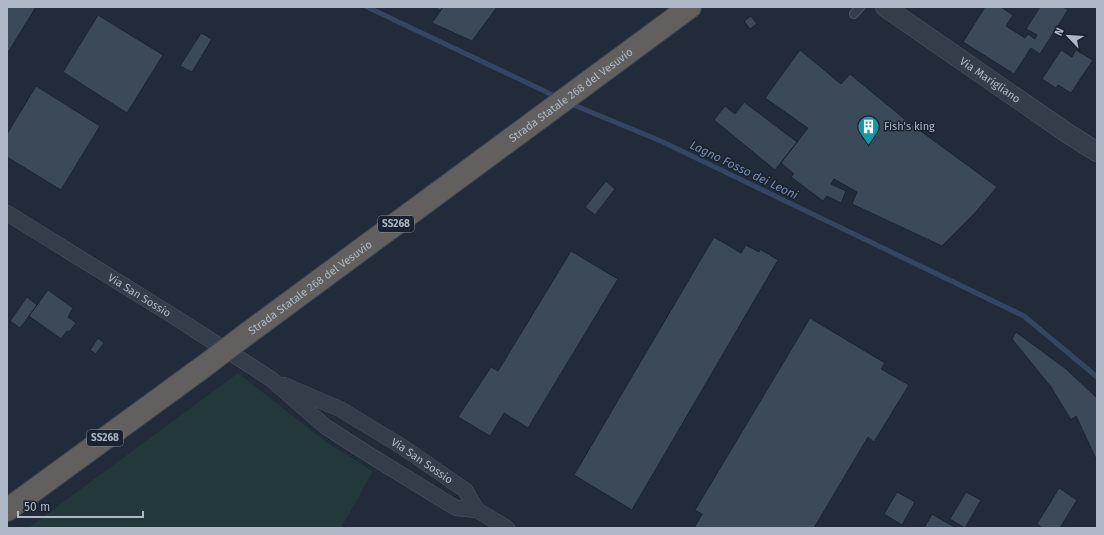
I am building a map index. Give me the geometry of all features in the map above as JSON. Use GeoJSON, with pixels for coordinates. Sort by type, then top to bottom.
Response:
{"type":"FeatureCollection","features":[{"type":"Feature","properties":{"kind":"highway","name":"Strada Statale 268 del Vesuvio"},"geometry":{"type":"LineString","coordinates":[[7,510],[690,7]]}},
{"type":"Feature","properties":{"kind":"street","name":"Via Marigliano"},"geometry":{"type":"LineString","coordinates":[[885,7],[1064,138],[1097,152]]}},
{"type":"Feature","properties":{"kind":"street","name":"Via San Sossio"},"geometry":{"type":"LineString","coordinates":[[7,213],[271,379],[326,426],[368,454],[456,508],[478,510]]}},
{"type":"Feature","properties":{"kind":"street","name":"Via San Sossio"},"geometry":{"type":"LineString","coordinates":[[271,379],[340,409],[400,446],[465,490],[478,510],[507,528]]}},
{"type":"Feature","properties":{"kind":"lane"},"geometry":{"type":"LineString","coordinates":[[854,14],[860,7]]}},
{"type":"Feature","properties":{"kind":"green space"},"geometry":{"type":"Polygon","coordinates":[[[238,373],[329,444],[373,471],[341,528],[28,528],[238,373]]]}},
{"type":"Feature","properties":{"kind":"building"},"geometry":{"type":"Polygon","coordinates":[[[7,7],[36,7],[7,54],[7,7]]]}},
{"type":"Feature","properties":{"kind":"building"},"geometry":{"type":"Polygon","coordinates":[[[435,7],[443,7],[440,11],[435,7]]]}},
{"type":"Feature","properties":{"kind":"building"},"geometry":{"type":"Polygon","coordinates":[[[443,7],[497,7],[472,41],[432,23],[443,7]]]}},
{"type":"Feature","properties":{"kind":"building"},"geometry":{"type":"Polygon","coordinates":[[[985,7],[1001,7],[1013,15],[1006,26],[1025,38],[1028,34],[1035,39],[1037,35],[1026,29],[1040,7],[1063,7],[1068,10],[1040,54],[1031,48],[1014,74],[963,42],[985,7]]]}},
{"type":"Feature","properties":{"kind":"building"},"geometry":{"type":"Polygon","coordinates":[[[98,15],[163,55],[127,113],[63,72],[98,15]]]}},
{"type":"Feature","properties":{"kind":"building"},"geometry":{"type":"Polygon","coordinates":[[[751,16],[757,24],[750,29],[744,21],[751,16]]]}},
{"type":"Feature","properties":{"kind":"building"},"geometry":{"type":"Polygon","coordinates":[[[201,33],[212,39],[192,72],[180,66],[201,33]]]}},
{"type":"Feature","properties":{"kind":"building","name":"Fish's king"},"geometry":{"type":"Polygon","coordinates":[[[800,50],[841,84],[850,74],[907,121],[997,187],[974,214],[942,246],[852,204],[857,192],[834,179],[831,184],[846,191],[841,203],[827,196],[823,201],[791,177],[794,174],[781,163],[808,128],[765,98],[800,50]]]}},
{"type":"Feature","properties":{"kind":"building"},"geometry":{"type":"Polygon","coordinates":[[[1061,50],[1072,57],[1076,50],[1093,60],[1071,93],[1058,85],[1056,88],[1042,79],[1061,50]]]}},
{"type":"Feature","properties":{"kind":"building"},"geometry":{"type":"Polygon","coordinates":[[[36,86],[100,126],[61,190],[7,157],[7,134],[36,86]]]}},
{"type":"Feature","properties":{"kind":"building"},"geometry":{"type":"Polygon","coordinates":[[[744,102],[797,142],[775,170],[714,120],[725,106],[735,114],[744,102]]]}},
{"type":"Feature","properties":{"kind":"building"},"geometry":{"type":"Polygon","coordinates":[[[606,181],[615,189],[595,215],[585,207],[606,181]]]}},
{"type":"Feature","properties":{"kind":"building"},"geometry":{"type":"Polygon","coordinates":[[[714,237],[741,253],[746,245],[759,252],[760,249],[778,260],[632,510],[574,475],[714,237]]]}},
{"type":"Feature","properties":{"kind":"building"},"geometry":{"type":"Polygon","coordinates":[[[571,251],[618,279],[528,428],[504,413],[490,436],[458,417],[491,367],[498,371],[571,251]]]}},
{"type":"Feature","properties":{"kind":"building"},"geometry":{"type":"Polygon","coordinates":[[[48,290],[73,308],[68,317],[76,323],[61,339],[29,316],[48,290]]]}},
{"type":"Feature","properties":{"kind":"building"},"geometry":{"type":"Polygon","coordinates":[[[27,297],[37,305],[20,328],[10,321],[27,297]]]}},
{"type":"Feature","properties":{"kind":"building"},"geometry":{"type":"Polygon","coordinates":[[[810,318],[885,363],[881,369],[909,385],[874,442],[868,437],[814,528],[694,528],[702,514],[695,510],[810,318]]]}},
{"type":"Feature","properties":{"kind":"building"},"geometry":{"type":"Polygon","coordinates":[[[1016,332],[1066,369],[1097,398],[1097,461],[1076,416],[1071,420],[1051,387],[1012,339],[1016,332]]]}},
{"type":"Feature","properties":{"kind":"building"},"geometry":{"type":"Polygon","coordinates":[[[98,338],[104,343],[96,354],[90,350],[98,338]]]}},
{"type":"Feature","properties":{"kind":"building"},"geometry":{"type":"Polygon","coordinates":[[[1059,488],[1077,500],[1060,528],[1042,528],[1037,524],[1059,488]]]}},
{"type":"Feature","properties":{"kind":"building"},"geometry":{"type":"Polygon","coordinates":[[[897,492],[915,502],[902,525],[884,514],[897,492]]]}},
{"type":"Feature","properties":{"kind":"building"},"geometry":{"type":"Polygon","coordinates":[[[966,492],[981,500],[965,528],[950,519],[966,492]]]}},
{"type":"Feature","properties":{"kind":"building"},"geometry":{"type":"Polygon","coordinates":[[[932,514],[956,528],[924,528],[932,514]]]}},
{"type":"Feature","properties":{"kind":"waterway","name":"Lagno Fosso dei Leoni"},"geometry":{"type":"LineString","coordinates":[[367,7],[559,98]]}},
{"type":"Feature","properties":{"kind":"waterway","name":"Lagno Fosso dei Leoni"},"geometry":{"type":"LineString","coordinates":[[569,103],[663,142],[1024,316],[1097,377]]}},
{"type":"Feature","properties":{"kind":"place","name":"Fish's king"},"geometry":{"type":"Point","coordinates":[868,146]}}]}
